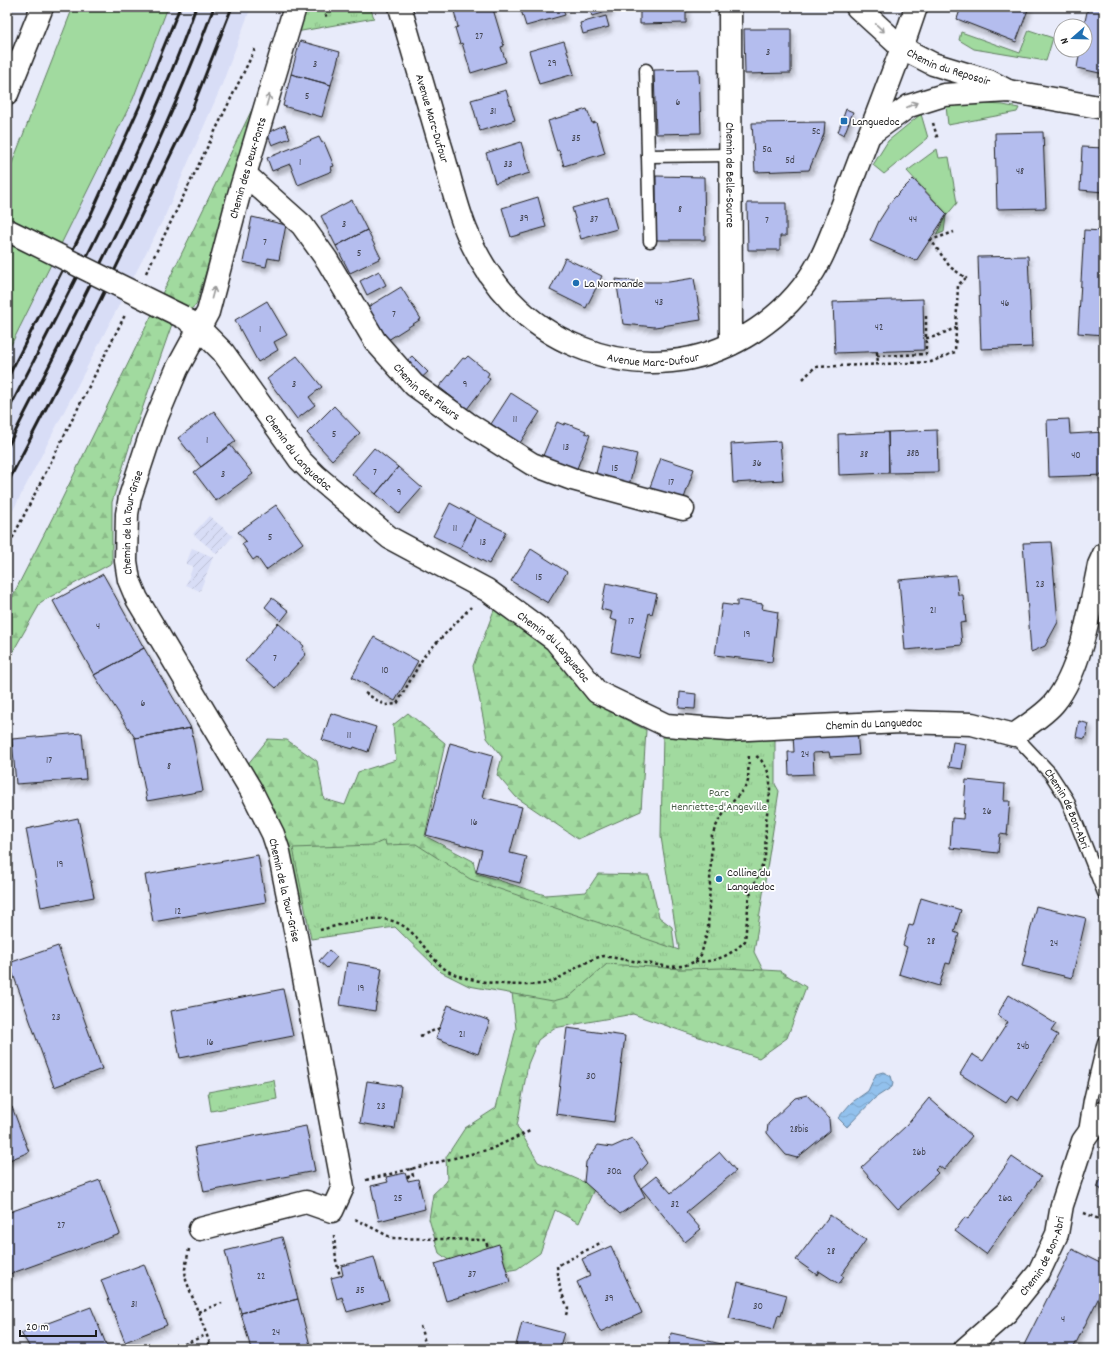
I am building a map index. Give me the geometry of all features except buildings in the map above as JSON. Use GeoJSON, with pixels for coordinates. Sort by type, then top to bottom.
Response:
{"type":"FeatureCollection","features":[{"type":"Feature","properties":{"kind":"street"},"geometry":{"type":"LineString","coordinates":[[7,94],[42,7]]}},
{"type":"Feature","properties":{"kind":"street","name":"Chemin des Deux-Ponts"},"geometry":{"type":"LineString","coordinates":[[192,323],[208,312],[295,7]]}},
{"type":"Feature","properties":{"kind":"street","name":"Avenue Marc-Dufour"},"geometry":{"type":"LineString","coordinates":[[400,7],[465,228],[474,249],[502,292],[540,328],[563,341],[592,353],[618,359],[646,362],[671,362],[704,355],[748,336],[787,305],[812,274],[832,233],[916,7]]}},
{"type":"Feature","properties":{"kind":"street","name":"Chemin de Belle-Source"},"geometry":{"type":"LineString","coordinates":[[730,7],[731,344]]}},
{"type":"Feature","properties":{"kind":"street","name":"Chemin du Reposoir"},"geometry":{"type":"LineString","coordinates":[[857,7],[902,48],[933,64],[989,81],[1008,91]]}},
{"type":"Feature","properties":{"kind":"street","name":"Chemin du Reposoir"},"geometry":{"type":"LineString","coordinates":[[869,135],[909,106],[926,99],[944,95],[972,92],[1008,91],[1104,108]]}},
{"type":"Feature","properties":{"kind":"street","name":"Chemin des Fleurs"},"geometry":{"type":"LineString","coordinates":[[246,175],[302,225],[327,260],[374,341],[414,386],[466,423],[532,464],[572,479],[683,509]]}},
{"type":"Feature","properties":{"kind":"street","name":"Chemin du Languedoc"},"geometry":{"type":"LineString","coordinates":[[7,230],[192,323],[223,352],[300,460],[316,476],[390,538],[488,590],[555,640],[597,692],[666,725],[728,730],[901,722],[972,724],[1014,735]]}},
{"type":"Feature","properties":{"kind":"street","name":"Chemin de la Tour-Grise"},"geometry":{"type":"LineString","coordinates":[[192,323],[177,369],[154,424],[130,497],[127,514],[126,561],[129,580],[137,599],[251,790],[273,834],[279,852],[296,935],[343,1187]]}},
{"type":"Feature","properties":{"kind":"street"},"geometry":{"type":"LineString","coordinates":[[1014,735],[1054,703],[1066,682],[1083,641],[1099,565],[1104,554]]}},
{"type":"Feature","properties":{"kind":"street","name":"Chemin de Bon-Abri"},"geometry":{"type":"LineString","coordinates":[[965,1349],[1007,1312],[1038,1272],[1058,1234],[1062,1205],[1083,1141],[1104,1112]]}},
{"type":"Feature","properties":{"kind":"street"},"geometry":{"type":"LineString","coordinates":[[200,1229],[306,1202],[332,1211],[343,1187]]}},
{"type":"Feature","properties":{"kind":"lane"},"geometry":{"type":"LineString","coordinates":[[646,70],[650,241]]}},
{"type":"Feature","properties":{"kind":"lane"},"geometry":{"type":"LineString","coordinates":[[648,156],[730,155]]}},
{"type":"Feature","properties":{"kind":"lane","name":"Chemin de Bon-Abri"},"geometry":{"type":"LineString","coordinates":[[1014,735],[1050,773],[1067,799],[1104,893]]}},
{"type":"Feature","properties":{"kind":"lane","name":"Chemin de Bon-Abri"},"geometry":{"type":"LineString","coordinates":[[1083,1141],[1090,1100],[1104,1042]]}},
{"type":"Feature","properties":{"kind":"path"},"geometry":{"type":"LineString","coordinates":[[932,119],[938,140]]}},
{"type":"Feature","properties":{"kind":"path"},"geometry":{"type":"LineString","coordinates":[[803,379],[815,367],[931,362],[954,352],[957,328],[958,285],[966,278],[950,267],[931,240],[954,232]]}},
{"type":"Feature","properties":{"kind":"path"},"geometry":{"type":"LineString","coordinates":[[877,356],[926,354],[926,315]]}},
{"type":"Feature","properties":{"kind":"path"},"geometry":{"type":"LineString","coordinates":[[926,338],[934,338],[943,332],[957,328]]}},
{"type":"Feature","properties":{"kind":"path"},"geometry":{"type":"LineString","coordinates":[[877,352],[878,364]]}},
{"type":"Feature","properties":{"kind":"path"},"geometry":{"type":"LineString","coordinates":[[365,693],[385,705],[397,704],[424,656],[488,590]]}},
{"type":"Feature","properties":{"kind":"path"},"geometry":{"type":"LineString","coordinates":[[296,935],[379,918],[391,920],[410,929],[445,969],[472,980],[491,983],[545,984],[592,958],[603,956],[670,966],[683,966],[694,962],[705,962],[727,956],[745,941],[749,897],[765,858],[766,821],[770,792],[770,779],[767,769],[757,755],[749,752]]}},
{"type":"Feature","properties":{"kind":"path"},"geometry":{"type":"LineString","coordinates":[[694,962],[701,955],[708,929],[712,835],[719,820],[748,781]]}},
{"type":"Feature","properties":{"kind":"path"},"geometry":{"type":"LineString","coordinates":[[420,1036],[440,1028]]}},
{"type":"Feature","properties":{"kind":"path"},"geometry":{"type":"LineString","coordinates":[[343,1187],[411,1168],[491,1149],[532,1130]]}},
{"type":"Feature","properties":{"kind":"path"},"geometry":{"type":"LineString","coordinates":[[407,1177],[413,1176],[411,1168]]}},
{"type":"Feature","properties":{"kind":"path"},"geometry":{"type":"LineString","coordinates":[[340,1276],[336,1260],[332,1211],[360,1220],[392,1238],[485,1240],[488,1247]]}},
{"type":"Feature","properties":{"kind":"path"},"geometry":{"type":"LineString","coordinates":[[200,1229],[187,1254],[185,1269],[186,1280],[212,1349]]}},
{"type":"Feature","properties":{"kind":"path"},"geometry":{"type":"LineString","coordinates":[[566,1316],[568,1308],[560,1288],[557,1266],[602,1242]]}},
{"type":"Feature","properties":{"kind":"path"},"geometry":{"type":"LineString","coordinates":[[198,1312],[222,1303]]}},
{"type":"Feature","properties":{"kind":"path"},"geometry":{"type":"LineString","coordinates":[[420,1326],[427,1349]]}},
{"type":"Feature","properties":{"kind":"path"},"geometry":{"type":"LineString","coordinates":[[173,1349],[206,1336]]}},
{"type":"Feature","properties":{"kind":"path"},"geometry":{"type":"LineString","coordinates":[[209,1343],[209,1349]]}},
{"type":"Feature","properties":{"kind":"shaded area"},"geometry":{"type":"Polygon","coordinates":[[[168,7],[251,7],[221,87],[164,218],[7,522],[7,353],[133,99],[168,7]]]}},
{"type":"Feature","properties":{"kind":"shaded area"},"geometry":{"type":"Polygon","coordinates":[[[209,516],[233,536],[217,554],[193,534],[209,516]]]}},
{"type":"Feature","properties":{"kind":"shaded area"},"geometry":{"type":"Polygon","coordinates":[[[192,548],[213,557],[200,591],[186,585],[193,566],[186,564],[192,548]]]}},
{"type":"Feature","properties":{"kind":"green space"},"geometry":{"type":"Polygon","coordinates":[[[73,7],[168,7],[133,99],[7,353],[7,176],[73,7]]]}},
{"type":"Feature","properties":{"kind":"green space"},"geometry":{"type":"Polygon","coordinates":[[[303,7],[370,7],[374,18],[296,32],[303,7]]]}},
{"type":"Feature","properties":{"kind":"green space"},"geometry":{"type":"Polygon","coordinates":[[[1029,30],[1053,38],[1046,61],[974,49],[959,40],[961,32],[1020,53],[1029,30]]]}},
{"type":"Feature","properties":{"kind":"green space"},"geometry":{"type":"Polygon","coordinates":[[[259,95],[196,305],[172,324],[132,438],[112,502],[112,563],[41,602],[7,662],[7,607],[60,503],[259,95]]]}},
{"type":"Feature","properties":{"kind":"green space"},"geometry":{"type":"Polygon","coordinates":[[[971,103],[1003,105],[1019,108],[1017,112],[948,125],[946,106],[971,103]]]}},
{"type":"Feature","properties":{"kind":"green space"},"geometry":{"type":"Polygon","coordinates":[[[921,114],[928,138],[884,174],[873,165],[888,141],[921,114]]]}},
{"type":"Feature","properties":{"kind":"green space"},"geometry":{"type":"Polygon","coordinates":[[[937,149],[939,158],[949,157],[957,203],[946,216],[944,232],[936,235],[947,214],[907,171],[937,149]]]}},
{"type":"Feature","properties":{"kind":"green space"},"geometry":{"type":"Polygon","coordinates":[[[494,610],[507,612],[549,642],[605,709],[646,730],[641,811],[578,839],[516,797],[497,775],[502,757],[487,738],[473,666],[494,610]]]}},
{"type":"Feature","properties":{"kind":"green space"},"geometry":{"type":"Polygon","coordinates":[[[408,713],[445,743],[425,836],[473,861],[476,873],[545,895],[586,892],[598,874],[649,875],[659,917],[672,927],[677,969],[716,967],[780,971],[806,987],[787,1038],[759,1058],[633,1014],[554,1028],[538,1040],[528,1064],[517,1126],[538,1162],[595,1187],[579,1223],[555,1210],[540,1253],[517,1269],[471,1277],[439,1253],[429,1219],[433,1194],[447,1181],[446,1157],[465,1128],[496,1108],[516,1029],[510,974],[472,918],[315,908],[298,900],[247,765],[268,739],[287,740],[317,761],[324,799],[345,805],[358,772],[396,760],[393,725],[408,713]]]}},
{"type":"Feature","properties":{"kind":"green space","name":"Parc Henriette-d'Angeville"},"geometry":{"type":"Polygon","coordinates":[[[663,732],[775,733],[775,784],[779,791],[754,952],[763,970],[724,968],[682,969],[607,964],[569,997],[553,1001],[469,986],[441,972],[395,927],[311,939],[293,848],[374,845],[385,840],[386,845],[416,844],[470,879],[679,950],[661,837],[663,732]]]}},
{"type":"Feature","properties":{"kind":"green space"},"geometry":{"type":"Polygon","coordinates":[[[274,1080],[277,1099],[211,1111],[208,1092],[274,1080]]]}},
{"type":"Feature","properties":{"kind":"water"},"geometry":{"type":"Polygon","coordinates":[[[883,1072],[891,1076],[893,1083],[892,1087],[875,1098],[847,1127],[838,1118],[851,1103],[868,1091],[876,1074],[883,1072]]]}},
{"type":"Feature","properties":{"kind":"railway"},"geometry":{"type":"LineString","coordinates":[[7,379],[92,212],[141,103],[180,7]]}},
{"type":"Feature","properties":{"kind":"railway"},"geometry":{"type":"LineString","coordinates":[[7,413],[84,263],[132,162],[155,111],[196,7]]}},
{"type":"Feature","properties":{"kind":"railway"},"geometry":{"type":"LineString","coordinates":[[7,448],[90,285],[143,176],[192,64],[214,7]]}},
{"type":"Feature","properties":{"kind":"railway"},"geometry":{"type":"LineString","coordinates":[[7,484],[74,354],[188,119],[232,7]]}},
{"type":"Feature","properties":{"kind":"place","name":"Languedoc"},"geometry":{"type":"Point","coordinates":[844,121]}},
{"type":"Feature","properties":{"kind":"place","name":"La Normande"},"geometry":{"type":"Point","coordinates":[576,283]}},
{"type":"Feature","properties":{"kind":"place","name":"Colline du Languedoc"},"geometry":{"type":"Point","coordinates":[719,879]}}]}
